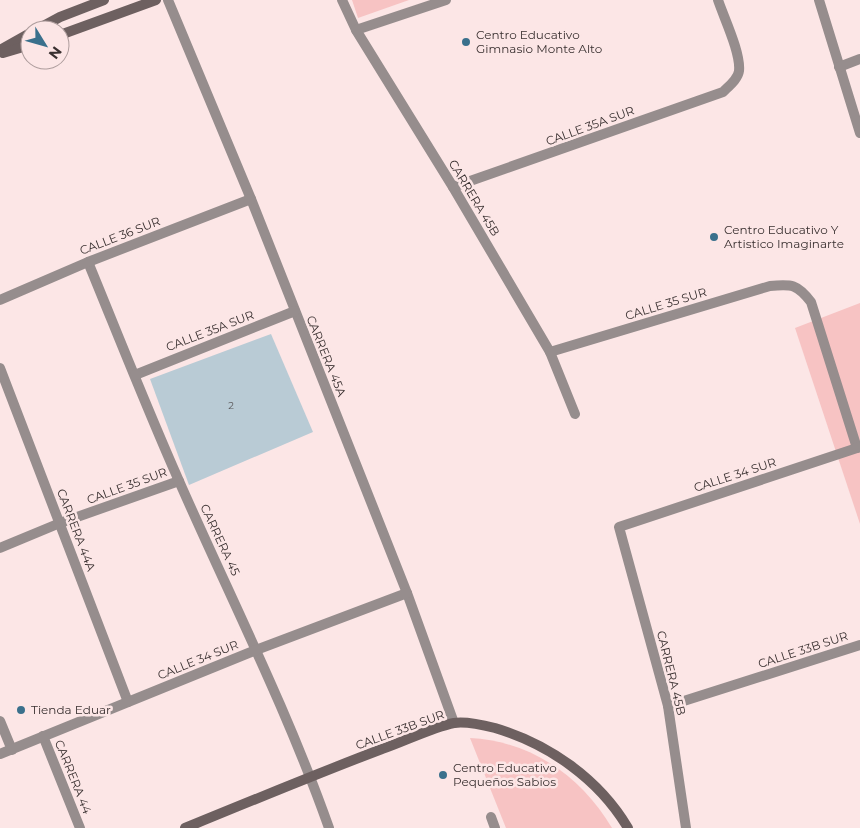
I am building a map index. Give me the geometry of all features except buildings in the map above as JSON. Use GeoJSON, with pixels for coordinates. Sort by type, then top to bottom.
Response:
{"type":"FeatureCollection","features":[{"type":"Feature","properties":{"kind":"street"},"geometry":{"type":"LineString","coordinates":[[54,20],[104,0]]}},
{"type":"Feature","properties":{"kind":"street"},"geometry":{"type":"LineString","coordinates":[[70,32],[156,0]]}},
{"type":"Feature","properties":{"kind":"street","name":"CARRERA 45A"},"geometry":{"type":"LineString","coordinates":[[168,0],[251,199],[407,593],[454,723]]}},
{"type":"Feature","properties":{"kind":"street","name":"CARRERA 45B"},"geometry":{"type":"LineString","coordinates":[[342,0],[356,30],[453,187],[550,352],[575,414]]}},
{"type":"Feature","properties":{"kind":"street"},"geometry":{"type":"LineString","coordinates":[[356,30],[446,0]]}},
{"type":"Feature","properties":{"kind":"street","name":"CALLE 35A SUR"},"geometry":{"type":"LineString","coordinates":[[453,187],[723,92],[733,83],[739,72],[738,59],[718,0]]}},
{"type":"Feature","properties":{"kind":"street"},"geometry":{"type":"LineString","coordinates":[[819,0],[860,133]]}},
{"type":"Feature","properties":{"kind":"street"},"geometry":{"type":"LineString","coordinates":[[0,50],[20,39]]}},
{"type":"Feature","properties":{"kind":"street"},"geometry":{"type":"LineString","coordinates":[[0,54],[20,48]]}},
{"type":"Feature","properties":{"kind":"street"},"geometry":{"type":"LineString","coordinates":[[839,67],[860,59]]}},
{"type":"Feature","properties":{"kind":"street","name":"CALLE 36 SUR"},"geometry":{"type":"LineString","coordinates":[[0,300],[88,262],[251,199]]}},
{"type":"Feature","properties":{"kind":"street","name":"CARRERA 45"},"geometry":{"type":"LineString","coordinates":[[88,262],[179,481],[311,776],[329,828]]}},
{"type":"Feature","properties":{"kind":"street","name":"CALLE 35 SUR"},"geometry":{"type":"LineString","coordinates":[[550,352],[770,286],[790,284],[802,291],[811,302],[858,447]]}},
{"type":"Feature","properties":{"kind":"street","name":"CALLE 35A SUR"},"geometry":{"type":"LineString","coordinates":[[135,375],[295,311]]}},
{"type":"Feature","properties":{"kind":"street","name":"CARRERA 44A"},"geometry":{"type":"LineString","coordinates":[[0,368],[128,702]]}},
{"type":"Feature","properties":{"kind":"street","name":"CALLE 34 SUR"},"geometry":{"type":"LineString","coordinates":[[618,527],[858,447]]}},
{"type":"Feature","properties":{"kind":"street","name":"CALLE 35 SUR"},"geometry":{"type":"LineString","coordinates":[[0,548],[60,523],[179,481]]}},
{"type":"Feature","properties":{"kind":"street","name":"CARRERA 45B"},"geometry":{"type":"LineString","coordinates":[[618,527],[668,706],[686,828]]}},
{"type":"Feature","properties":{"kind":"street","name":"CALLE 34 SUR"},"geometry":{"type":"LineString","coordinates":[[0,754],[256,650],[407,593]]}},
{"type":"Feature","properties":{"kind":"street","name":"CALLE 33B SUR"},"geometry":{"type":"LineString","coordinates":[[668,706],[860,645]]}},
{"type":"Feature","properties":{"kind":"street"},"geometry":{"type":"LineString","coordinates":[[0,721],[12,750]]}},
{"type":"Feature","properties":{"kind":"street","name":"CALLE 33B SUR"},"geometry":{"type":"LineString","coordinates":[[185,828],[311,776],[454,723],[481,724],[504,731],[565,761],[588,779],[618,811],[628,828]]}},
{"type":"Feature","properties":{"kind":"street","name":"CARRERA 44"},"geometry":{"type":"LineString","coordinates":[[43,736],[80,828]]}},
{"type":"Feature","properties":{"kind":"street"},"geometry":{"type":"LineString","coordinates":[[491,817],[495,828]]}},
{"type":"Feature","properties":{"kind":"shaded area"},"geometry":{"type":"Polygon","coordinates":[[[352,0],[409,0],[358,18],[352,0]]]}},
{"type":"Feature","properties":{"kind":"shaded area"},"geometry":{"type":"Polygon","coordinates":[[[860,303],[860,524],[795,328],[860,303]]]}},
{"type":"Feature","properties":{"kind":"shaded area"},"geometry":{"type":"Polygon","coordinates":[[[470,738],[514,746],[534,754],[552,765],[570,777],[585,792],[600,809],[612,828],[506,828],[470,738]]]}},
{"type":"Feature","properties":{"kind":"place","name":"Centro Educativo Gimnasio Monte Alto"},"geometry":{"type":"Point","coordinates":[466,42]}},
{"type":"Feature","properties":{"kind":"place","name":"Centro Educativo Y Artistico Imaginarte"},"geometry":{"type":"Point","coordinates":[714,237]}},
{"type":"Feature","properties":{"kind":"place","name":"Tienda Eduar"},"geometry":{"type":"Point","coordinates":[21,710]}},
{"type":"Feature","properties":{"kind":"place","name":"Centro Educativo Pequeños Sabios"},"geometry":{"type":"Point","coordinates":[443,775]}}]}
